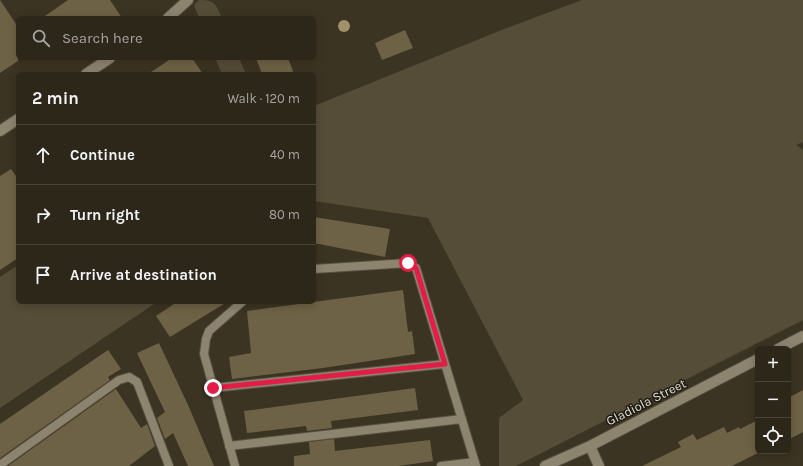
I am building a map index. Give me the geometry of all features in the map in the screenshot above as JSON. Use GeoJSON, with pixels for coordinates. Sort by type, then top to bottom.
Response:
{"type":"FeatureCollection","features":[{"type":"Feature","properties":{"kind":"street"},"geometry":{"type":"LineString","coordinates":[[170,16],[188,0]]}},
{"type":"Feature","properties":{"kind":"street"},"geometry":{"type":"LineString","coordinates":[[89,72],[107,60]]}},
{"type":"Feature","properties":{"kind":"street"},"geometry":{"type":"LineString","coordinates":[[0,131],[16,120]]}},
{"type":"Feature","properties":{"kind":"street"},"geometry":{"type":"LineString","coordinates":[[784,346],[803,336]]}},
{"type":"Feature","properties":{"kind":"street","name":"Gladiola Street"},"geometry":{"type":"LineString","coordinates":[[545,466],[590,446],[755,361]]}},
{"type":"Feature","properties":{"kind":"street"},"geometry":{"type":"LineString","coordinates":[[590,446],[599,466]]}},
{"type":"Feature","properties":{"kind":"lane"},"geometry":{"type":"LineString","coordinates":[[316,268],[408,263],[416,268],[476,464],[441,466]]}},
{"type":"Feature","properties":{"kind":"lane"},"geometry":{"type":"LineString","coordinates":[[235,466],[204,354],[206,339],[209,331],[240,304]]}},
{"type":"Feature","properties":{"kind":"lane"},"geometry":{"type":"LineString","coordinates":[[213,388],[445,364]]}},
{"type":"Feature","properties":{"kind":"lane"},"geometry":{"type":"LineString","coordinates":[[0,465],[120,380],[129,377],[137,382],[169,466]]}},
{"type":"Feature","properties":{"kind":"lane"},"geometry":{"type":"LineString","coordinates":[[229,446],[462,419]]}},
{"type":"Feature","properties":{"kind":"shaded area"},"geometry":{"type":"Polygon","coordinates":[[[199,0],[212,2],[218,9],[221,16],[198,16],[194,5],[199,0]]]}},
{"type":"Feature","properties":{"kind":"shaded area"},"geometry":{"type":"Polygon","coordinates":[[[582,0],[803,0],[803,142],[796,145],[803,150],[803,320],[516,466],[499,466],[499,418],[523,400],[428,218],[316,201],[316,105],[504,29],[582,0]]]}},
{"type":"Feature","properties":{"kind":"shaded area"},"geometry":{"type":"Polygon","coordinates":[[[216,60],[240,60],[245,72],[221,72],[216,60]]]}},
{"type":"Feature","properties":{"kind":"shaded area"},"geometry":{"type":"Polygon","coordinates":[[[16,266],[16,304],[154,304],[0,408],[0,277],[16,266]]]}},
{"type":"Feature","properties":{"kind":"building"},"geometry":{"type":"Polygon","coordinates":[[[0,0],[16,24],[16,60],[18,61],[0,73],[0,0]]]}},
{"type":"Feature","properties":{"kind":"building"},"geometry":{"type":"Polygon","coordinates":[[[68,0],[110,0],[121,16],[45,16],[68,0]]]}},
{"type":"Feature","properties":{"kind":"building"},"geometry":{"type":"Polygon","coordinates":[[[405,30],[413,48],[382,60],[375,43],[405,30]]]}},
{"type":"Feature","properties":{"kind":"building"},"geometry":{"type":"Polygon","coordinates":[[[169,60],[193,60],[202,72],[151,72],[169,60]]]}},
{"type":"Feature","properties":{"kind":"building"},"geometry":{"type":"Polygon","coordinates":[[[257,60],[289,60],[293,72],[261,72],[257,60]]]}},
{"type":"Feature","properties":{"kind":"building"},"geometry":{"type":"Polygon","coordinates":[[[11,169],[16,176],[16,259],[0,270],[0,176],[11,169]]]}},
{"type":"Feature","properties":{"kind":"building"},"geometry":{"type":"Polygon","coordinates":[[[316,217],[390,229],[385,257],[316,243],[316,217]]]}},
{"type":"Feature","properties":{"kind":"building"},"geometry":{"type":"Polygon","coordinates":[[[403,290],[408,332],[412,331],[415,354],[323,368],[232,379],[229,357],[251,353],[247,311],[299,304],[316,304],[316,302],[403,290]]]}},
{"type":"Feature","properties":{"kind":"building"},"geometry":{"type":"Polygon","coordinates":[[[174,304],[224,304],[170,337],[156,316],[174,304]]]}},
{"type":"Feature","properties":{"kind":"building"},"geometry":{"type":"Polygon","coordinates":[[[159,343],[214,466],[188,466],[173,433],[165,439],[157,418],[165,412],[137,353],[159,343]]]}},
{"type":"Feature","properties":{"kind":"building"},"geometry":{"type":"Polygon","coordinates":[[[108,350],[121,369],[108,377],[110,380],[0,458],[0,424],[108,350]]]}},
{"type":"Feature","properties":{"kind":"building"},"geometry":{"type":"Polygon","coordinates":[[[415,388],[418,410],[331,421],[332,428],[307,431],[306,426],[247,433],[244,411],[415,388]]]}},
{"type":"Feature","properties":{"kind":"building"},"geometry":{"type":"Polygon","coordinates":[[[116,389],[141,428],[147,424],[155,446],[129,466],[8,466],[116,389]]]}},
{"type":"Feature","properties":{"kind":"building"},"geometry":{"type":"Polygon","coordinates":[[[803,390],[803,432],[791,438],[791,418],[791,396],[803,390]]]}},
{"type":"Feature","properties":{"kind":"building"},"geometry":{"type":"Polygon","coordinates":[[[755,422],[756,454],[732,466],[642,466],[681,447],[678,442],[693,434],[697,440],[724,427],[727,433],[739,427],[740,429],[755,422]]]}},
{"type":"Feature","properties":{"kind":"building"},"geometry":{"type":"Polygon","coordinates":[[[334,439],[335,451],[430,440],[433,461],[399,466],[294,466],[294,456],[310,454],[309,442],[334,439]]]}},
{"type":"Feature","properties":{"kind":"route"},"geometry":{"type":"LineString","coordinates":[[213,388],[445,364],[416,268],[408,263]]}}]}
